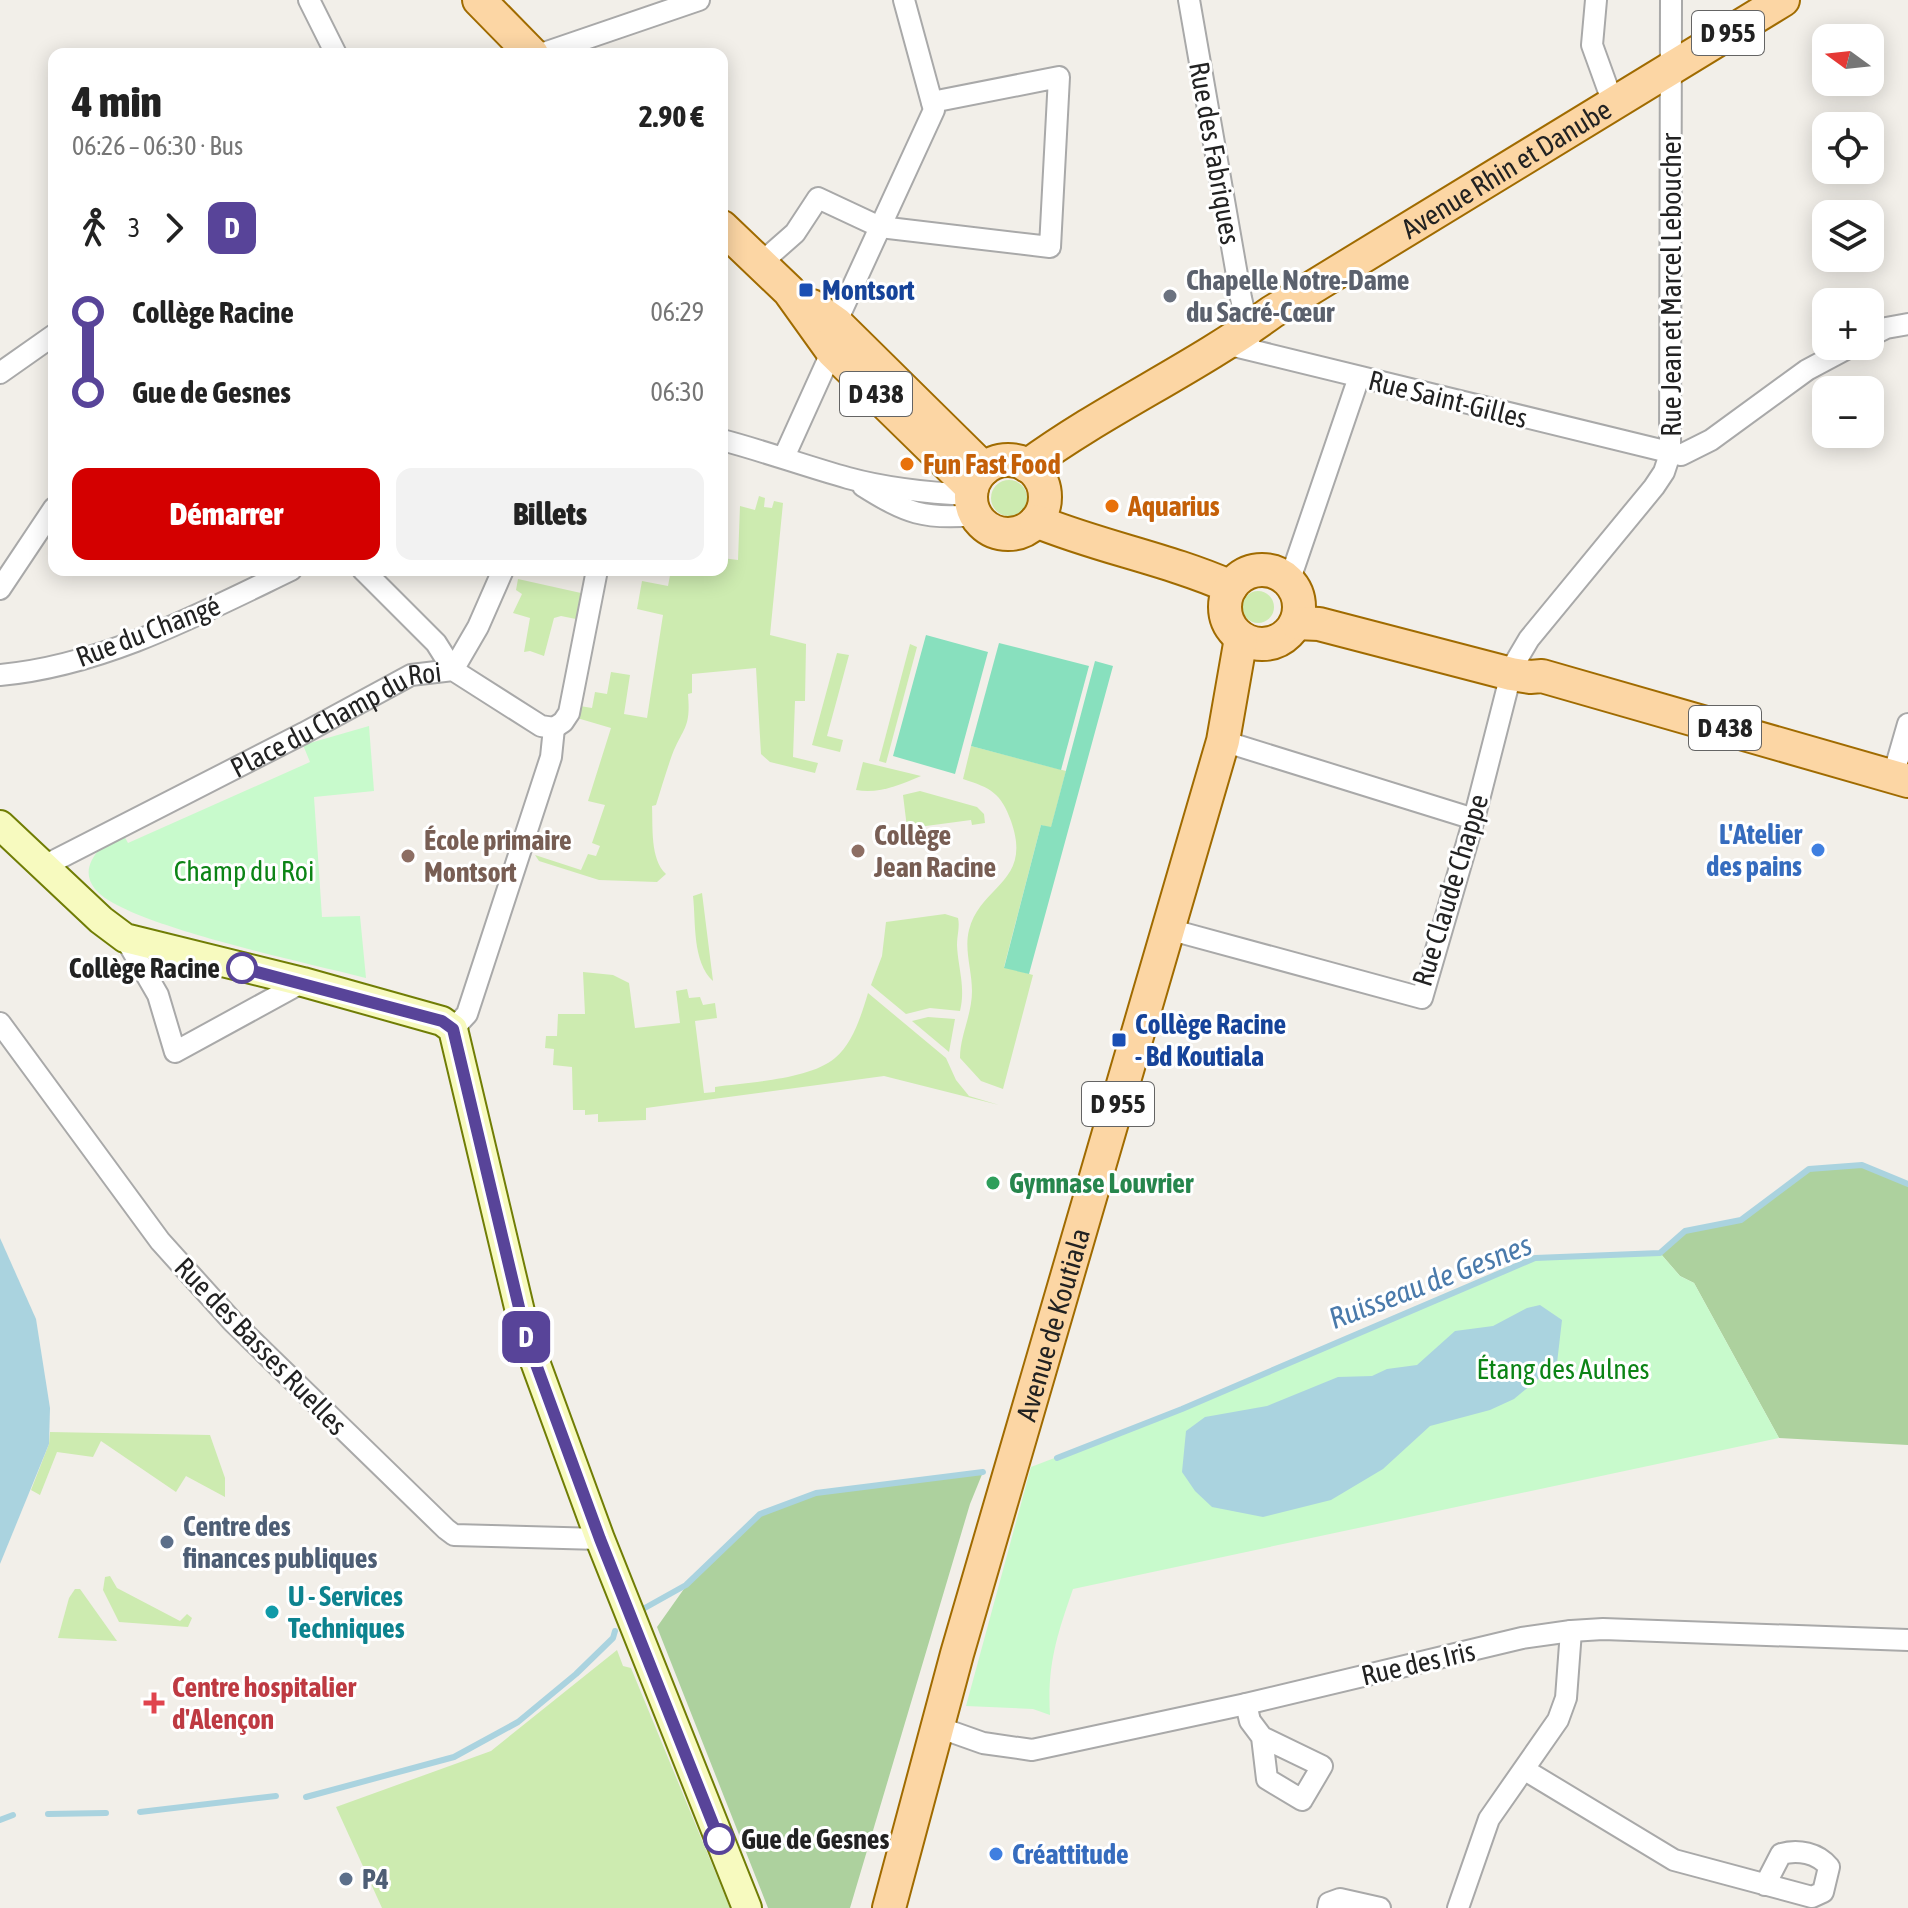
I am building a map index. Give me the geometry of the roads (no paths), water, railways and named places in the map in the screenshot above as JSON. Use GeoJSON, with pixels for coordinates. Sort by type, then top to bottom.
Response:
{"type":"FeatureCollection","features":[{"type":"Feature","properties":{"kind":"main road","name":"Avenue Rhin et Danube"},"geometry":{"type":"LineString","coordinates":[[1027,466],[1060,442],[1244,342],[1272,312],[1783,0]]}},
{"type":"Feature","properties":{"kind":"main road"},"geometry":{"type":"LineString","coordinates":[[492,6],[527,48]]}},
{"type":"Feature","properties":{"kind":"main road","name":"D 438"},"geometry":{"type":"LineString","coordinates":[[728,233],[834,337],[976,492]]}},
{"type":"Feature","properties":{"kind":"main road"},"geometry":{"type":"LineString","coordinates":[[1001,461],[1019,462],[1027,466],[1037,474],[1043,485],[1045,497],[1042,510],[1036,521],[1016,533],[993,531],[976,492],[1001,461]]}},
{"type":"Feature","properties":{"kind":"main road"},"geometry":{"type":"LineString","coordinates":[[1036,521],[1067,534],[1200,573],[1231,587]]}},
{"type":"Feature","properties":{"kind":"main road"},"geometry":{"type":"LineString","coordinates":[[1259,570],[1281,575],[1295,602],[1280,640],[1255,641],[1229,624],[1225,605],[1231,587],[1248,573],[1259,570]]}},
{"type":"Feature","properties":{"kind":"main road","name":"D 438"},"geometry":{"type":"LineString","coordinates":[[1295,602],[1900,779]]}},
{"type":"Feature","properties":{"kind":"main road","name":"Avenue de Koutiala"},"geometry":{"type":"LineString","coordinates":[[889,1908],[957,1654],[1223,741],[1255,641]]}},
{"type":"Feature","properties":{"kind":"street"},"geometry":{"type":"LineString","coordinates":[[309,0],[333,48]]}},
{"type":"Feature","properties":{"kind":"street"},"geometry":{"type":"LineString","coordinates":[[559,48],[699,0]]}},
{"type":"Feature","properties":{"kind":"street"},"geometry":{"type":"LineString","coordinates":[[784,457],[880,227],[934,110],[904,0]]}},
{"type":"Feature","properties":{"kind":"street","name":"Rue des Fabriques"},"geometry":{"type":"LineString","coordinates":[[1189,0],[1244,342]]}},
{"type":"Feature","properties":{"kind":"street"},"geometry":{"type":"LineString","coordinates":[[1596,0],[1592,45],[1613,103]]}},
{"type":"Feature","properties":{"kind":"street","name":"Rue Jean et Marcel Leboucher"},"geometry":{"type":"LineString","coordinates":[[1523,670],[1529,639],[1654,487],[1664,472],[1670,454],[1671,0]]}},
{"type":"Feature","properties":{"kind":"street"},"geometry":{"type":"LineString","coordinates":[[761,263],[795,233],[818,198],[880,227],[1050,247],[1059,77],[932,102]]}},
{"type":"Feature","properties":{"kind":"street"},"geometry":{"type":"LineString","coordinates":[[1884,329],[1908,324]]}},
{"type":"Feature","properties":{"kind":"street"},"geometry":{"type":"LineString","coordinates":[[0,373],[48,339]]}},
{"type":"Feature","properties":{"kind":"street","name":"Rue Saint-Gilles"},"geometry":{"type":"LineString","coordinates":[[1244,342],[1359,377],[1670,454]]}},
{"type":"Feature","properties":{"kind":"street"},"geometry":{"type":"LineString","coordinates":[[1670,454],[1681,455],[1711,440],[1807,370],[1826,360]]}},
{"type":"Feature","properties":{"kind":"street"},"geometry":{"type":"LineString","coordinates":[[1295,602],[1359,377]]}},
{"type":"Feature","properties":{"kind":"street"},"geometry":{"type":"LineString","coordinates":[[728,442],[849,478],[922,492],[976,492]]}},
{"type":"Feature","properties":{"kind":"street"},"geometry":{"type":"LineString","coordinates":[[0,589],[48,517]]}},
{"type":"Feature","properties":{"kind":"street","name":"Rue du Changé"},"geometry":{"type":"LineString","coordinates":[[0,675],[41,671],[170,629],[279,576]]}},
{"type":"Feature","properties":{"kind":"street"},"geometry":{"type":"LineString","coordinates":[[369,576],[436,643],[453,670],[478,627],[500,576]]}},
{"type":"Feature","properties":{"kind":"street"},"geometry":{"type":"LineString","coordinates":[[453,1029],[467,1014],[551,757],[554,728],[569,713],[596,576]]}},
{"type":"Feature","properties":{"kind":"street","name":"Place du Champ du Roi"},"geometry":{"type":"LineString","coordinates":[[44,866],[411,675],[453,670],[541,726],[554,728]]}},
{"type":"Feature","properties":{"kind":"street","name":"Rue Claude Chappe"},"geometry":{"type":"LineString","coordinates":[[1168,929],[1422,998],[1474,819],[1523,670]]}},
{"type":"Feature","properties":{"kind":"street"},"geometry":{"type":"LineString","coordinates":[[1900,779],[1908,724]]}},
{"type":"Feature","properties":{"kind":"street"},"geometry":{"type":"LineString","coordinates":[[1223,741],[1474,819]]}},
{"type":"Feature","properties":{"kind":"street"},"geometry":{"type":"LineString","coordinates":[[0,825],[101,920],[125,938],[303,982],[442,1021],[453,1029],[526,1337],[600,1539],[747,1908]]}},
{"type":"Feature","properties":{"kind":"street"},"geometry":{"type":"LineString","coordinates":[[125,938],[158,995],[175,1052],[303,982]]}},
{"type":"Feature","properties":{"kind":"street","name":"Rue des Basses Ruelles"},"geometry":{"type":"LineString","coordinates":[[0,1023],[160,1241],[233,1322],[446,1529],[454,1535],[600,1539]]}},
{"type":"Feature","properties":{"kind":"street","name":"Rue des Iris"},"geometry":{"type":"LineString","coordinates":[[938,1727],[983,1743],[1032,1750],[1246,1704],[1522,1638],[1571,1631],[1603,1629],[1908,1640]]}},
{"type":"Feature","properties":{"kind":"street"},"geometry":{"type":"LineString","coordinates":[[1458,1908],[1489,1819],[1558,1720],[1566,1698],[1571,1631]]}},
{"type":"Feature","properties":{"kind":"street"},"geometry":{"type":"LineString","coordinates":[[1246,1704],[1250,1721],[1262,1737]]}},
{"type":"Feature","properties":{"kind":"street"},"geometry":{"type":"LineString","coordinates":[[1525,1770],[1674,1860],[1765,1885]]}},
{"type":"Feature","properties":{"kind":"street"},"geometry":{"type":"LineString","coordinates":[[1328,1908],[1329,1903],[1340,1899],[1380,1908]]}},
{"type":"Feature","properties":{"kind":"water"},"geometry":{"type":"Polygon","coordinates":[[[0,1238],[36,1319],[50,1408],[49,1444],[0,1564],[0,1238]]]}},
{"type":"Feature","properties":{"kind":"water","name":"Étang des Aulnes"},"geometry":{"type":"Polygon","coordinates":[[[1540,1305],[1562,1320],[1557,1363],[1514,1399],[1490,1410],[1430,1426],[1383,1469],[1331,1500],[1263,1517],[1212,1507],[1195,1491],[1182,1472],[1186,1431],[1205,1417],[1267,1406],[1338,1377],[1372,1376],[1387,1369],[1417,1365],[1455,1331],[1493,1326],[1527,1308],[1540,1305]]]}},
{"type":"Feature","properties":{"kind":"waterway","name":"Ruisseau de Gesnes"},"geometry":{"type":"LineString","coordinates":[[1057,1458],[1182,1409],[1535,1258],[1660,1253],[1685,1231],[1741,1220],[1809,1169],[1862,1165],[1908,1184]]}},
{"type":"Feature","properties":{"kind":"waterway","name":"Ruisseau de Gesnes"},"geometry":{"type":"LineString","coordinates":[[643,1609],[686,1585],[760,1514],[816,1493],[983,1472]]}},
{"type":"Feature","properties":{"kind":"waterway","name":"Ruisseau de Gesnes"},"geometry":{"type":"LineString","coordinates":[[306,1797],[454,1757],[518,1722],[576,1674],[613,1638],[615,1631]]}},
{"type":"Feature","properties":{"kind":"waterway","name":"Ruisseau de Gesnes"},"geometry":{"type":"LineString","coordinates":[[140,1812],[276,1796]]}},
{"type":"Feature","properties":{"kind":"waterway","name":"Ruisseau de Gesnes"},"geometry":{"type":"LineString","coordinates":[[48,1814],[106,1813]]}},
{"type":"Feature","properties":{"kind":"waterway","name":"Ruisseau de Gesnes"},"geometry":{"type":"LineString","coordinates":[[0,1820],[13,1815]]}},
{"type":"Feature","properties":{"kind":"place","name":"Montsort"},"geometry":{"type":"Point","coordinates":[806,290]}},
{"type":"Feature","properties":{"kind":"place","name":"Chapelle Notre-Dame du Sacré-Cœur"},"geometry":{"type":"Point","coordinates":[1170,296]}},
{"type":"Feature","properties":{"kind":"place","name":"Fun Fast Food"},"geometry":{"type":"Point","coordinates":[907,464]}},
{"type":"Feature","properties":{"kind":"place","name":"Aquarius"},"geometry":{"type":"Point","coordinates":[1112,506]}},
{"type":"Feature","properties":{"kind":"place","name":"L'Atelier des pains"},"geometry":{"type":"Point","coordinates":[1818,850]}},
{"type":"Feature","properties":{"kind":"place","name":"Collège Jean Racine"},"geometry":{"type":"Point","coordinates":[858,851]}},
{"type":"Feature","properties":{"kind":"place","name":"École primaire Montsort"},"geometry":{"type":"Point","coordinates":[408,856]}},
{"type":"Feature","properties":{"kind":"place","name":"Collège Racine"},"geometry":{"type":"Point","coordinates":[242,968]}},
{"type":"Feature","properties":{"kind":"place","name":"Collège Racine - Bd Koutiala"},"geometry":{"type":"Point","coordinates":[1119,1040]}},
{"type":"Feature","properties":{"kind":"place","name":"Gymnase Louvrier"},"geometry":{"type":"Point","coordinates":[993,1183]}},
{"type":"Feature","properties":{"kind":"place","name":"Centre des finances publiques"},"geometry":{"type":"Point","coordinates":[167,1542]}},
{"type":"Feature","properties":{"kind":"place","name":"U - Services Techniques"},"geometry":{"type":"Point","coordinates":[272,1612]}},
{"type":"Feature","properties":{"kind":"place","name":"Centre hospitalier d'Alençon"},"geometry":{"type":"Point","coordinates":[154,1703]}},
{"type":"Feature","properties":{"kind":"place","name":"Gue de Gesnes"},"geometry":{"type":"Point","coordinates":[719,1839]}},
{"type":"Feature","properties":{"kind":"place","name":"Créattitude"},"geometry":{"type":"Point","coordinates":[996,1854]}},
{"type":"Feature","properties":{"kind":"place","name":"P4"},"geometry":{"type":"Point","coordinates":[346,1879]}},
{"type":"Feature","properties":{"kind":"park label","name":"Champ du Roi"},"geometry":{"type":"Point","coordinates":[244,871]}}]}
